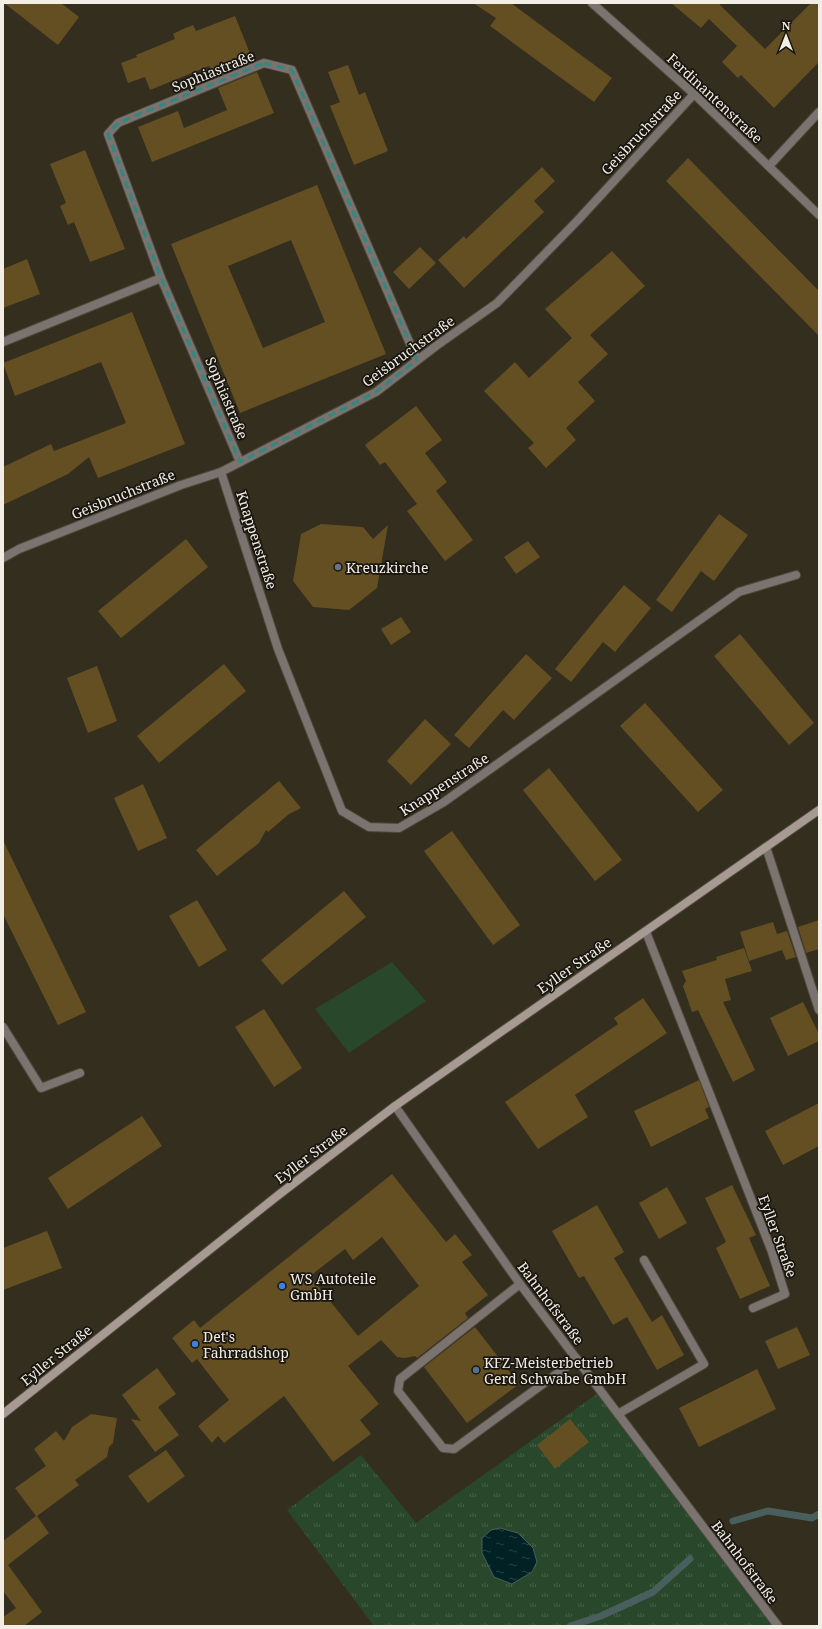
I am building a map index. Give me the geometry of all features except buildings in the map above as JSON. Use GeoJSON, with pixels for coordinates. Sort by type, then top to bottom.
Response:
{"type":"FeatureCollection","features":[{"type":"Feature","properties":{"kind":"main road","name":"Eyller Straße"},"geometry":{"type":"LineString","coordinates":[[3,1414],[281,1193],[395,1106],[819,810]]}},
{"type":"Feature","properties":{"kind":"street","name":"Ferdinantenstraße"},"geometry":{"type":"LineString","coordinates":[[592,3],[694,94],[819,214]]}},
{"type":"Feature","properties":{"kind":"street","name":"Sophiastraße"},"geometry":{"type":"LineString","coordinates":[[240,462],[161,278],[108,134],[118,124],[264,63],[292,70],[417,360]]}},
{"type":"Feature","properties":{"kind":"street","name":"Geisbruchstraße"},"geometry":{"type":"LineString","coordinates":[[3,558],[19,549],[181,485],[221,472],[376,392],[417,360],[497,303],[578,220],[694,94]]}},
{"type":"Feature","properties":{"kind":"street"},"geometry":{"type":"LineString","coordinates":[[769,166],[819,112]]}},
{"type":"Feature","properties":{"kind":"street"},"geometry":{"type":"LineString","coordinates":[[3,342],[161,278]]}},
{"type":"Feature","properties":{"kind":"street","name":"Knappenstraße"},"geometry":{"type":"LineString","coordinates":[[221,472],[278,649],[342,811],[369,827],[399,828],[444,802],[739,592],[796,575]]}},
{"type":"Feature","properties":{"kind":"street"},"geometry":{"type":"LineString","coordinates":[[766,847],[819,1010]]}},
{"type":"Feature","properties":{"kind":"street","name":"Eyller Straße"},"geometry":{"type":"LineString","coordinates":[[646,932],[769,1245],[785,1294],[753,1308]]}},
{"type":"Feature","properties":{"kind":"street"},"geometry":{"type":"LineString","coordinates":[[3,1027],[41,1088],[80,1073]]}},
{"type":"Feature","properties":{"kind":"street","name":"Bahnhofstraße"},"geometry":{"type":"LineString","coordinates":[[395,1106],[520,1284],[778,1626]]}},
{"type":"Feature","properties":{"kind":"street"},"geometry":{"type":"LineString","coordinates":[[618,1414],[704,1364],[644,1260]]}},
{"type":"Feature","properties":{"kind":"street"},"geometry":{"type":"LineString","coordinates":[[520,1284],[400,1379],[398,1391],[443,1448],[454,1449],[577,1359]]}},
{"type":"Feature","properties":{"kind":"highlighted area"},"geometry":{"type":"Polygon","coordinates":[[[264,63],[292,70],[417,360],[376,392],[240,462],[161,278],[108,134],[118,123],[264,63]]]}},
{"type":"Feature","properties":{"kind":"green space"},"geometry":{"type":"Polygon","coordinates":[[[392,962],[426,1001],[349,1053],[315,1009],[392,962]]]}},
{"type":"Feature","properties":{"kind":"green space"},"geometry":{"type":"Polygon","coordinates":[[[601,1391],[778,1626],[374,1626],[287,1510],[361,1455],[416,1523],[601,1391]]]}},
{"type":"Feature","properties":{"kind":"water"},"geometry":{"type":"Polygon","coordinates":[[[500,1528],[518,1533],[533,1548],[537,1562],[532,1572],[512,1584],[494,1577],[482,1553],[482,1538],[491,1530],[500,1528]]]}},
{"type":"Feature","properties":{"kind":"waterway"},"geometry":{"type":"LineString","coordinates":[[733,1521],[768,1511],[812,1518],[819,1514]]}},
{"type":"Feature","properties":{"kind":"waterway"},"geometry":{"type":"LineString","coordinates":[[570,1626],[601,1616],[653,1592],[690,1559]]}},
{"type":"Feature","properties":{"kind":"place","name":"Kreuzkirche"},"geometry":{"type":"Point","coordinates":[338,567]}},
{"type":"Feature","properties":{"kind":"place","name":"WS Autoteile GmbH"},"geometry":{"type":"Point","coordinates":[282,1286]}},
{"type":"Feature","properties":{"kind":"place","name":"Det's Fahrradshop"},"geometry":{"type":"Point","coordinates":[195,1344]}},
{"type":"Feature","properties":{"kind":"place","name":"KFZ-Meisterbetrieb Gerd Schwabe GmbH"},"geometry":{"type":"Point","coordinates":[476,1370]}}]}
